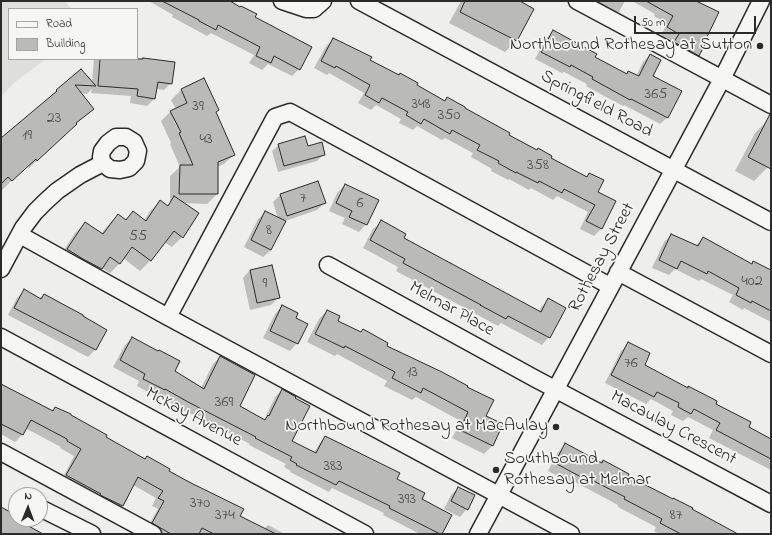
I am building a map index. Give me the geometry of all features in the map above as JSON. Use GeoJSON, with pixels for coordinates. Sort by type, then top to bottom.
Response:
{"type":"FeatureCollection","features":[{"type":"Feature","properties":{"kind":"street"},"geometry":{"type":"LineString","coordinates":[[282,1],[306,9],[314,9],[323,1]]}},
{"type":"Feature","properties":{"kind":"street","name":"Springfield Road"},"geometry":{"type":"LineString","coordinates":[[359,1],[771,222]]}},
{"type":"Feature","properties":{"kind":"street"},"geometry":{"type":"LineString","coordinates":[[578,1],[771,105]]}},
{"type":"Feature","properties":{"kind":"street","name":"Rothesay Street"},"geometry":{"type":"LineString","coordinates":[[478,534],[674,170],[761,1]]}},
{"type":"Feature","properties":{"kind":"street"},"geometry":{"type":"LineString","coordinates":[[168,317],[275,117],[290,112],[614,279],[771,354]]}},
{"type":"Feature","properties":{"kind":"street"},"geometry":{"type":"LineString","coordinates":[[1,269],[23,228],[36,212],[57,191],[80,175],[102,163]]}},
{"type":"Feature","properties":{"kind":"street"},"geometry":{"type":"LineString","coordinates":[[20,236],[498,496],[571,534]]}},
{"type":"Feature","properties":{"kind":"street","name":"Melmar Place"},"geometry":{"type":"LineString","coordinates":[[328,266],[556,389]]}},
{"type":"Feature","properties":{"kind":"street","name":"McKay Avenue"},"geometry":{"type":"LineString","coordinates":[[1,337],[365,534]]}},
{"type":"Feature","properties":{"kind":"street","name":"Macaulay Crescent"},"geometry":{"type":"LineString","coordinates":[[556,389],[771,504]]}},
{"type":"Feature","properties":{"kind":"street"},"geometry":{"type":"LineString","coordinates":[[1,452],[153,534]]}},
{"type":"Feature","properties":{"kind":"street"},"geometry":{"type":"LineString","coordinates":[[48,512],[92,534]]}},
{"type":"Feature","properties":{"kind":"shaded area"},"geometry":{"type":"Polygon","coordinates":[[[1,1],[65,1],[70,8],[8,8],[8,60],[45,60],[15,82],[1,96],[1,1]]]}},
{"type":"Feature","properties":{"kind":"building"},"geometry":{"type":"Polygon","coordinates":[[[162,1],[230,1],[257,14],[255,17],[312,47],[300,70],[274,56],[271,63],[256,56],[260,47],[218,25],[216,30],[162,1]]]}},
{"type":"Feature","properties":{"kind":"building"},"geometry":{"type":"Polygon","coordinates":[[[465,1],[520,1],[534,9],[517,41],[460,12],[465,1]]]}},
{"type":"Feature","properties":{"kind":"building"},"geometry":{"type":"Polygon","coordinates":[[[646,1],[696,1],[719,12],[699,56],[674,42],[679,34],[667,27],[673,16],[646,1]]]}},
{"type":"Feature","properties":{"kind":"building"},"geometry":{"type":"Polygon","coordinates":[[[553,30],[597,54],[595,57],[627,74],[628,71],[639,76],[650,54],[661,60],[653,76],[682,91],[668,118],[631,99],[630,100],[592,79],[593,77],[571,65],[570,67],[541,52],[553,30]]]}},
{"type":"Feature","properties":{"kind":"building"},"geometry":{"type":"Polygon","coordinates":[[[333,38],[372,57],[370,60],[399,75],[400,73],[418,83],[417,85],[445,101],[447,97],[510,133],[509,135],[537,150],[538,148],[552,156],[551,158],[587,177],[589,173],[604,180],[598,192],[616,201],[602,229],[586,221],[595,205],[564,189],[562,193],[539,181],[538,183],[516,173],[498,163],[499,161],[477,150],[480,145],[452,130],[450,134],[424,119],[421,124],[406,115],[408,112],[382,98],[379,103],[365,95],[370,85],[336,66],[335,68],[321,61],[333,38]]]}},
{"type":"Feature","properties":{"kind":"building"},"geometry":{"type":"Polygon","coordinates":[[[143,59],[175,62],[172,84],[158,82],[155,99],[137,96],[138,89],[98,86],[100,60],[143,59]]]}},
{"type":"Feature","properties":{"kind":"building"},"geometry":{"type":"Polygon","coordinates":[[[81,69],[96,86],[75,85],[94,109],[76,123],[77,124],[37,161],[36,159],[12,181],[8,177],[1,184],[1,138],[81,69]]]}},
{"type":"Feature","properties":{"kind":"building"},"geometry":{"type":"Polygon","coordinates":[[[204,78],[219,110],[216,112],[235,155],[218,162],[218,194],[179,194],[180,165],[193,165],[179,133],[181,132],[170,111],[187,103],[181,89],[204,78]]]}},
{"type":"Feature","properties":{"kind":"building"},"geometry":{"type":"Polygon","coordinates":[[[771,114],[771,169],[748,157],[771,114]]]}},
{"type":"Feature","properties":{"kind":"building"},"geometry":{"type":"Polygon","coordinates":[[[305,136],[308,146],[322,142],[325,155],[284,166],[278,144],[305,136]]]}},
{"type":"Feature","properties":{"kind":"building"},"geometry":{"type":"Polygon","coordinates":[[[318,181],[326,203],[287,216],[280,194],[318,181]]]}},
{"type":"Feature","properties":{"kind":"building"},"geometry":{"type":"Polygon","coordinates":[[[345,184],[379,200],[367,225],[349,217],[352,211],[336,203],[345,184]]]}},
{"type":"Feature","properties":{"kind":"building"},"geometry":{"type":"Polygon","coordinates":[[[174,196],[199,213],[183,238],[174,231],[151,261],[132,247],[120,264],[110,257],[102,269],[67,249],[85,222],[103,234],[118,214],[126,220],[133,211],[146,221],[160,200],[168,206],[174,196]]]}},
{"type":"Feature","properties":{"kind":"building"},"geometry":{"type":"Polygon","coordinates":[[[265,211],[286,221],[271,250],[251,240],[265,211]]]}},
{"type":"Feature","properties":{"kind":"building"},"geometry":{"type":"Polygon","coordinates":[[[381,220],[406,234],[404,238],[541,312],[548,298],[566,308],[550,338],[508,316],[506,319],[480,305],[403,263],[405,259],[370,240],[381,220]]]}},
{"type":"Feature","properties":{"kind":"building"},"geometry":{"type":"Polygon","coordinates":[[[671,234],[698,246],[703,237],[752,264],[753,261],[771,270],[771,311],[736,295],[739,288],[708,271],[707,274],[681,261],[677,269],[659,260],[671,234]]]}},
{"type":"Feature","properties":{"kind":"building"},"geometry":{"type":"Polygon","coordinates":[[[272,265],[280,298],[257,303],[250,270],[272,265]]]}},
{"type":"Feature","properties":{"kind":"building"},"geometry":{"type":"Polygon","coordinates":[[[24,289],[41,299],[44,294],[107,330],[96,350],[14,308],[24,289]]]}},
{"type":"Feature","properties":{"kind":"building"},"geometry":{"type":"Polygon","coordinates":[[[282,305],[298,313],[296,318],[308,324],[298,344],[270,331],[282,305]]]}},
{"type":"Feature","properties":{"kind":"building"},"geometry":{"type":"Polygon","coordinates":[[[327,310],[340,316],[338,321],[361,332],[363,329],[388,343],[387,346],[442,372],[468,386],[467,387],[494,400],[486,416],[503,424],[493,446],[460,430],[468,412],[423,388],[421,393],[392,378],[395,372],[345,346],[344,348],[315,334],[327,310]]]}},
{"type":"Feature","properties":{"kind":"building"},"geometry":{"type":"Polygon","coordinates":[[[132,337],[180,361],[175,371],[204,389],[220,356],[255,375],[240,406],[265,420],[268,415],[269,416],[282,389],[296,397],[295,398],[310,406],[292,441],[316,453],[325,436],[400,473],[397,479],[425,493],[422,499],[452,515],[442,534],[339,481],[336,485],[296,465],[297,464],[290,460],[292,457],[165,389],[143,379],[145,374],[120,360],[132,337]]]}},
{"type":"Feature","properties":{"kind":"building"},"geometry":{"type":"Polygon","coordinates":[[[628,342],[650,353],[645,365],[688,388],[688,386],[717,401],[716,404],[751,422],[749,427],[771,439],[771,459],[716,430],[720,423],[694,409],[691,414],[678,407],[679,403],[657,392],[654,397],[611,375],[628,342]]]}},
{"type":"Feature","properties":{"kind":"building"},"geometry":{"type":"Polygon","coordinates":[[[1,384],[53,411],[55,407],[71,414],[107,435],[106,437],[145,459],[147,456],[170,469],[169,471],[244,509],[240,516],[276,534],[214,534],[202,528],[199,534],[171,534],[152,523],[164,501],[158,498],[163,491],[138,477],[123,506],[100,495],[101,494],[66,475],[81,449],[67,441],[67,439],[31,420],[23,435],[1,424],[1,384]]]}},
{"type":"Feature","properties":{"kind":"building"},"geometry":{"type":"Polygon","coordinates":[[[565,443],[602,463],[603,460],[629,474],[628,476],[693,508],[692,509],[738,534],[681,534],[660,523],[662,519],[624,499],[625,497],[582,475],[581,477],[555,463],[565,443]]]}},
{"type":"Feature","properties":{"kind":"building"},"geometry":{"type":"Polygon","coordinates":[[[458,487],[475,495],[468,510],[451,501],[458,487]]]}},
{"type":"Feature","properties":{"kind":"building"},"geometry":{"type":"Polygon","coordinates":[[[1,507],[8,511],[8,527],[30,527],[43,534],[1,534],[1,507]]]}},
{"type":"Feature","properties":{"kind":"place","name":"Northbound Rothesay at Sutton"},"geometry":{"type":"Point","coordinates":[760,46]}},
{"type":"Feature","properties":{"kind":"place","name":"Northbound Rothesay at MacAulay"},"geometry":{"type":"Point","coordinates":[556,427]}},
{"type":"Feature","properties":{"kind":"place","name":"Southbound Rothesay at Melmar"},"geometry":{"type":"Point","coordinates":[496,470]}}]}
